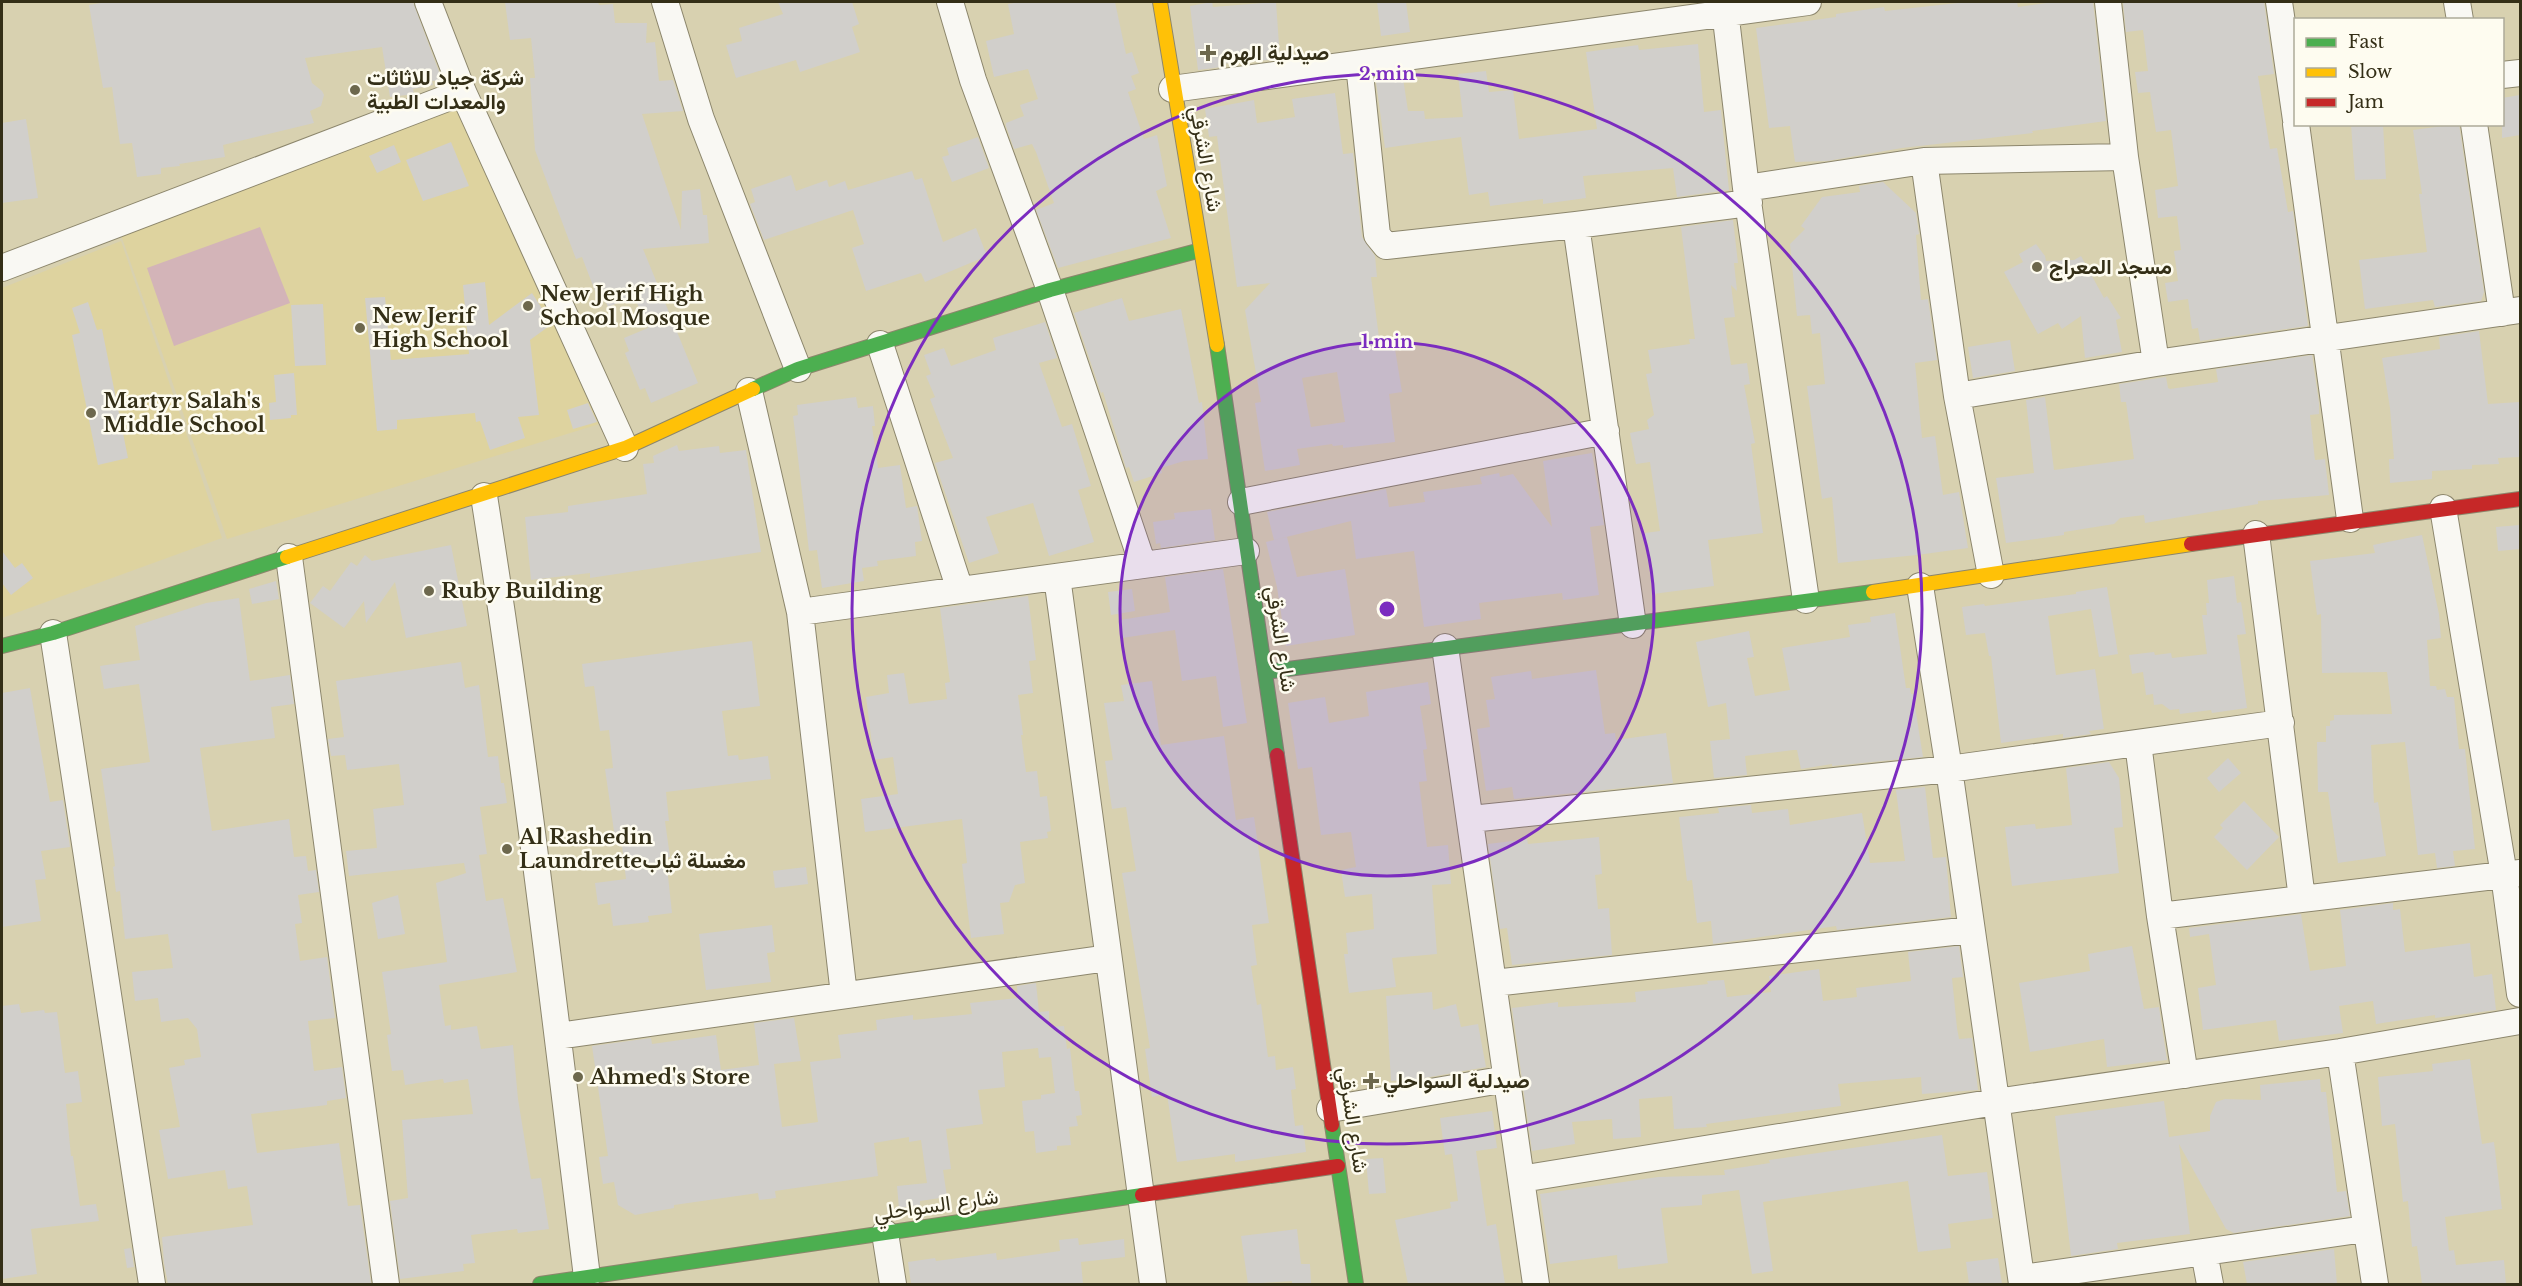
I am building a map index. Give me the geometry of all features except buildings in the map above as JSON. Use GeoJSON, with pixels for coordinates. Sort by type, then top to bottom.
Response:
{"type":"FeatureCollection","features":[{"type":"Feature","properties":{"kind":"street"},"geometry":{"type":"LineString","coordinates":[[428,2],[463,92],[626,448]]}},
{"type":"Feature","properties":{"kind":"street"},"geometry":{"type":"LineString","coordinates":[[665,2],[702,119],[798,369]]}},
{"type":"Feature","properties":{"kind":"street"},"geometry":{"type":"LineString","coordinates":[[950,2],[973,80],[1050,290],[1143,565]]}},
{"type":"Feature","properties":{"kind":"street","name":"شارع الشرقي"},"geometry":{"type":"LineString","coordinates":[[1160,2],[1172,89],[1201,250],[1241,502],[1246,551],[1356,1284]]}},
{"type":"Feature","properties":{"kind":"street"},"geometry":{"type":"LineString","coordinates":[[1172,89],[1359,64],[1724,7],[1808,2]]}},
{"type":"Feature","properties":{"kind":"street"},"geometry":{"type":"LineString","coordinates":[[2108,2],[2126,156],[2156,363]]}},
{"type":"Feature","properties":{"kind":"street"},"geometry":{"type":"LineString","coordinates":[[2279,2],[2294,108]]}},
{"type":"Feature","properties":{"kind":"street"},"geometry":{"type":"LineString","coordinates":[[2457,2],[2460,18]]}},
{"type":"Feature","properties":{"kind":"street"},"geometry":{"type":"LineString","coordinates":[[1724,7],[1748,195],[1806,600]]}},
{"type":"Feature","properties":{"kind":"street"},"geometry":{"type":"LineString","coordinates":[[1359,64],[1377,235],[1380,242],[1386,246],[1576,225],[1924,161],[2126,156]]}},
{"type":"Feature","properties":{"kind":"street"},"geometry":{"type":"LineString","coordinates":[[2504,75],[2520,73]]}},
{"type":"Feature","properties":{"kind":"street"},"geometry":{"type":"LineString","coordinates":[[2,268],[463,92]]}},
{"type":"Feature","properties":{"kind":"street"},"geometry":{"type":"LineString","coordinates":[[2297,126],[2350,519]]}},
{"type":"Feature","properties":{"kind":"street"},"geometry":{"type":"LineString","coordinates":[[1957,396],[2156,363],[2511,311],[2474,126]]}},
{"type":"Feature","properties":{"kind":"street"},"geometry":{"type":"LineString","coordinates":[[1924,161],[1957,396],[1991,574]]}},
{"type":"Feature","properties":{"kind":"street"},"geometry":{"type":"LineString","coordinates":[[1576,225],[1633,625]]}},
{"type":"Feature","properties":{"kind":"street"},"geometry":{"type":"LineString","coordinates":[[2,646],[53,633],[626,448],[798,369],[1050,290],[1201,250]]}},
{"type":"Feature","properties":{"kind":"street"},"geometry":{"type":"LineString","coordinates":[[880,344],[960,590]]}},
{"type":"Feature","properties":{"kind":"street"},"geometry":{"type":"LineString","coordinates":[[749,391],[800,612],[844,995]]}},
{"type":"Feature","properties":{"kind":"street"},"geometry":{"type":"LineString","coordinates":[[1241,502],[1606,431]]}},
{"type":"Feature","properties":{"kind":"street"},"geometry":{"type":"LineString","coordinates":[[484,495],[558,1036],[586,1278]]}},
{"type":"Feature","properties":{"kind":"street"},"geometry":{"type":"LineString","coordinates":[[1265,672],[1444,647],[1633,625],[1920,585],[2350,519],[2520,499]]}},
{"type":"Feature","properties":{"kind":"street"},"geometry":{"type":"LineString","coordinates":[[2443,508],[2512,874],[2520,994]]}},
{"type":"Feature","properties":{"kind":"street"},"geometry":{"type":"LineString","coordinates":[[2256,534],[2302,898]]}},
{"type":"Feature","properties":{"kind":"street"},"geometry":{"type":"LineString","coordinates":[[800,612],[1246,551]]}},
{"type":"Feature","properties":{"kind":"street"},"geometry":{"type":"LineString","coordinates":[[289,557],[386,1284]]}},
{"type":"Feature","properties":{"kind":"street"},"geometry":{"type":"LineString","coordinates":[[1056,577],[1153,1284]]}},
{"type":"Feature","properties":{"kind":"street"},"geometry":{"type":"LineString","coordinates":[[1920,585],[1949,769],[2022,1281],[2365,1229]]}},
{"type":"Feature","properties":{"kind":"street"},"geometry":{"type":"LineString","coordinates":[[53,633],[152,1284]]}},
{"type":"Feature","properties":{"kind":"street"},"geometry":{"type":"LineString","coordinates":[[1444,647],[1471,819],[1536,1284]]}},
{"type":"Feature","properties":{"kind":"street"},"geometry":{"type":"LineString","coordinates":[[1471,819],[1949,769],[2281,723]]}},
{"type":"Feature","properties":{"kind":"street"},"geometry":{"type":"LineString","coordinates":[[2138,743],[2160,916],[2185,1075]]}},
{"type":"Feature","properties":{"kind":"street"},"geometry":{"type":"LineString","coordinates":[[2160,916],[2512,874]]}},
{"type":"Feature","properties":{"kind":"street"},"geometry":{"type":"LineString","coordinates":[[1494,983],[1971,930]]}},
{"type":"Feature","properties":{"kind":"street"},"geometry":{"type":"LineString","coordinates":[[558,1036],[1108,958]]}},
{"type":"Feature","properties":{"kind":"street"},"geometry":{"type":"LineString","coordinates":[[1521,1179],[1996,1102],[2340,1052],[2520,1021]]}},
{"type":"Feature","properties":{"kind":"street"},"geometry":{"type":"LineString","coordinates":[[2340,1052],[2374,1284]]}},
{"type":"Feature","properties":{"kind":"street"},"geometry":{"type":"LineString","coordinates":[[1330,1109],[1507,1079]]}},
{"type":"Feature","properties":{"kind":"street","name":"شارع السواحلي"},"geometry":{"type":"LineString","coordinates":[[540,1284],[586,1278],[653,1276],[885,1233],[1338,1166]]}},
{"type":"Feature","properties":{"kind":"street"},"geometry":{"type":"LineString","coordinates":[[885,1233],[893,1284]]}},
{"type":"Feature","properties":{"kind":"street"},"geometry":{"type":"LineString","coordinates":[[2204,1252],[2210,1284]]}},
{"type":"Feature","properties":{"kind":"shaded area","name":"New Jerif High School"},"geometry":{"type":"Polygon","coordinates":[[[462,98],[609,421],[227,539],[121,235],[462,98]]]}},
{"type":"Feature","properties":{"kind":"shaded area"},"geometry":{"type":"Polygon","coordinates":[[[260,227],[290,303],[174,346],[147,268],[260,227]]]}},
{"type":"Feature","properties":{"kind":"shaded area","name":"Martyr Salah's Middle School"},"geometry":{"type":"Polygon","coordinates":[[[121,241],[222,538],[2,618],[2,288],[121,241]]]}},
{"type":"Feature","properties":{"kind":"traffic: fast"},"geometry":{"type":"LineString","coordinates":[[753,389],[798,369],[1050,290],[1201,250]]}},
{"type":"Feature","properties":{"kind":"traffic: fast"},"geometry":{"type":"LineString","coordinates":[[1217,345],[1277,755]]}},
{"type":"Feature","properties":{"kind":"traffic: fast"},"geometry":{"type":"LineString","coordinates":[[2,646],[53,633],[287,557]]}},
{"type":"Feature","properties":{"kind":"traffic: fast"},"geometry":{"type":"LineString","coordinates":[[1265,672],[1873,592]]}},
{"type":"Feature","properties":{"kind":"traffic: fast"},"geometry":{"type":"LineString","coordinates":[[1332,1125],[1356,1284]]}},
{"type":"Feature","properties":{"kind":"traffic: fast"},"geometry":{"type":"LineString","coordinates":[[540,1284],[1142,1195]]}},
{"type":"Feature","properties":{"kind":"traffic: slow"},"geometry":{"type":"LineString","coordinates":[[1160,2],[1217,345]]}},
{"type":"Feature","properties":{"kind":"traffic: slow"},"geometry":{"type":"LineString","coordinates":[[287,557],[625,448],[753,389]]}},
{"type":"Feature","properties":{"kind":"traffic: slow"},"geometry":{"type":"LineString","coordinates":[[1873,592],[2191,544]]}},
{"type":"Feature","properties":{"kind":"traffic: jam"},"geometry":{"type":"LineString","coordinates":[[2191,544],[2520,499]]}},
{"type":"Feature","properties":{"kind":"traffic: jam"},"geometry":{"type":"LineString","coordinates":[[1277,755],[1332,1125]]}},
{"type":"Feature","properties":{"kind":"traffic: jam"},"geometry":{"type":"LineString","coordinates":[[1142,1195],[1338,1166]]}},
{"type":"Feature","properties":{"kind":"place","name":"صيدلية الهرم"},"geometry":{"type":"Point","coordinates":[1208,53]}},
{"type":"Feature","properties":{"kind":"place","name":"شركة جياد للاثاثات والمعدات الطبية"},"geometry":{"type":"Point","coordinates":[355,90]}},
{"type":"Feature","properties":{"kind":"place","name":"مسجد المعراج"},"geometry":{"type":"Point","coordinates":[2037,267]}},
{"type":"Feature","properties":{"kind":"place","name":"New Jerif High School Mosque"},"geometry":{"type":"Point","coordinates":[528,306]}},
{"type":"Feature","properties":{"kind":"place","name":"New Jerif High School"},"geometry":{"type":"Point","coordinates":[360,328]}},
{"type":"Feature","properties":{"kind":"place","name":"Martyr Salah's Middle School"},"geometry":{"type":"Point","coordinates":[91,413]}},
{"type":"Feature","properties":{"kind":"place","name":"Ruby Building"},"geometry":{"type":"Point","coordinates":[429,591]}},
{"type":"Feature","properties":{"kind":"place","name":"Al Rashedin Laundretteمغسلة ثياب"},"geometry":{"type":"Point","coordinates":[507,849]}},
{"type":"Feature","properties":{"kind":"place","name":"Ahmed's Store"},"geometry":{"type":"Point","coordinates":[578,1077]}},
{"type":"Feature","properties":{"kind":"place","name":"صيدلية السواحلي"},"geometry":{"type":"Point","coordinates":[1371,1081]}}]}
